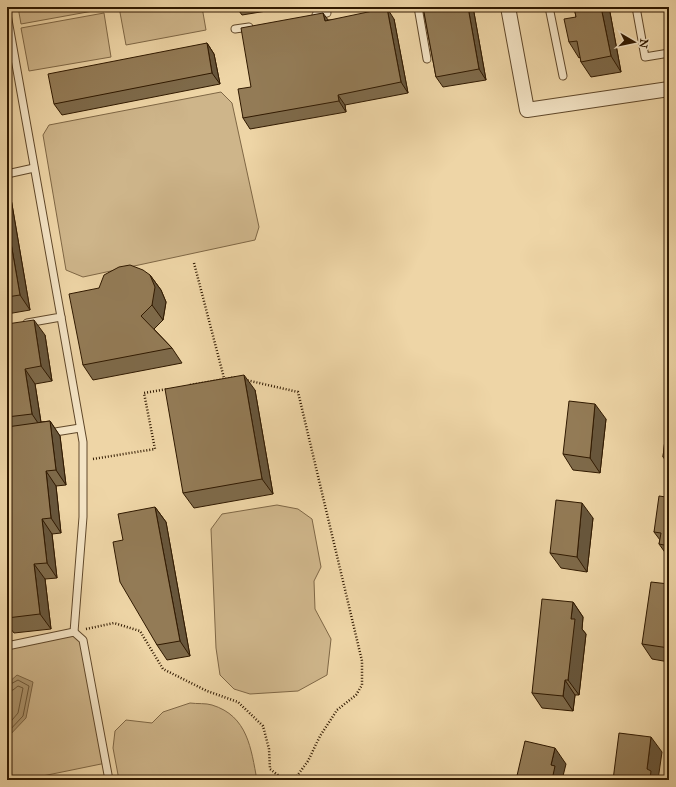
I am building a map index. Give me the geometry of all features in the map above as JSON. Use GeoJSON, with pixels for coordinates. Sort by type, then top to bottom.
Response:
{"type":"FeatureCollection","features":[{"type":"Feature","properties":{"kind":"street"},"geometry":{"type":"LineString","coordinates":[[508,7],[527,110],[669,89]]}},
{"type":"Feature","properties":{"kind":"lane"},"geometry":{"type":"LineString","coordinates":[[304,17],[328,13],[326,7]]}},
{"type":"Feature","properties":{"kind":"lane"},"geometry":{"type":"LineString","coordinates":[[418,7],[427,59]]}},
{"type":"Feature","properties":{"kind":"lane"},"geometry":{"type":"LineString","coordinates":[[549,7],[563,76]]}},
{"type":"Feature","properties":{"kind":"lane"},"geometry":{"type":"LineString","coordinates":[[636,7],[645,57],[669,53]]}},
{"type":"Feature","properties":{"kind":"lane"},"geometry":{"type":"LineString","coordinates":[[7,14],[80,428],[83,461],[83,517],[74,632]]}},
{"type":"Feature","properties":{"kind":"lane"},"geometry":{"type":"LineString","coordinates":[[236,29],[258,25]]}},
{"type":"Feature","properties":{"kind":"lane"},"geometry":{"type":"LineString","coordinates":[[7,174],[34,168]]}},
{"type":"Feature","properties":{"kind":"lane"},"geometry":{"type":"LineString","coordinates":[[22,324],[61,317]]}},
{"type":"Feature","properties":{"kind":"lane"},"geometry":{"type":"LineString","coordinates":[[41,434],[80,428]]}},
{"type":"Feature","properties":{"kind":"lane"},"geometry":{"type":"LineString","coordinates":[[7,646],[74,632]]}},
{"type":"Feature","properties":{"kind":"lane"},"geometry":{"type":"LineString","coordinates":[[74,632],[83,640],[109,780]]}},
{"type":"Feature","properties":{"kind":"path"},"geometry":{"type":"LineString","coordinates":[[194,263],[224,378]]}},
{"type":"Feature","properties":{"kind":"path"},"geometry":{"type":"LineString","coordinates":[[74,632],[114,623],[140,631],[163,669],[207,691],[238,702],[263,726],[269,749],[270,769],[283,779],[297,776],[308,761],[320,736],[337,710],[356,695],[362,684],[362,661],[298,392],[232,376],[187,385]]}},
{"type":"Feature","properties":{"kind":"path"},"geometry":{"type":"LineString","coordinates":[[83,461],[155,449],[144,393],[173,388]]}},
{"type":"Feature","properties":{"kind":"shaded area"},"geometry":{"type":"Polygon","coordinates":[[[18,7],[103,7],[104,9],[21,24],[18,7]]]}},
{"type":"Feature","properties":{"kind":"shaded area"},"geometry":{"type":"Polygon","coordinates":[[[119,7],[202,7],[206,30],[126,45],[119,7]]]}},
{"type":"Feature","properties":{"kind":"shaded area"},"geometry":{"type":"Polygon","coordinates":[[[104,13],[111,57],[29,71],[21,28],[104,13]]]}},
{"type":"Feature","properties":{"kind":"shaded area"},"geometry":{"type":"Polygon","coordinates":[[[221,92],[232,103],[259,227],[255,240],[83,277],[66,270],[43,135],[49,125],[221,92]]]}},
{"type":"Feature","properties":{"kind":"shaded area"},"geometry":{"type":"Polygon","coordinates":[[[277,505],[298,509],[312,519],[321,567],[314,581],[315,609],[331,639],[327,675],[298,691],[250,694],[234,689],[220,675],[216,648],[211,529],[222,514],[277,505]]]}},
{"type":"Feature","properties":{"kind":"shaded area"},"geometry":{"type":"Polygon","coordinates":[[[74,632],[83,640],[106,763],[23,780],[7,780],[7,636],[9,645],[74,632]]]}},
{"type":"Feature","properties":{"kind":"shaded area"},"geometry":{"type":"Polygon","coordinates":[[[190,703],[212,705],[224,710],[240,725],[250,746],[257,780],[119,780],[113,748],[115,731],[126,720],[152,723],[163,712],[190,703]]]}},
{"type":"Feature","properties":{"kind":"water"},"geometry":{"type":"Polygon","coordinates":[[[17,675],[33,682],[26,718],[7,738],[7,684],[17,675]]]}},
{"type":"Feature","properties":{"kind":"building"},"geometry":{"type":"Polygon","coordinates":[[[423,7],[468,7],[479,69],[436,77],[423,7]]]}},
{"type":"Feature","properties":{"kind":"building"},"geometry":{"type":"Polygon","coordinates":[[[574,7],[601,7],[611,56],[581,62],[577,41],[569,42],[564,19],[576,17],[574,7]]]}},
{"type":"Feature","properties":{"kind":"building"},"geometry":{"type":"Polygon","coordinates":[[[387,8],[401,82],[338,95],[339,101],[243,118],[238,89],[251,87],[241,28],[323,13],[325,21],[387,8]]]}},
{"type":"Feature","properties":{"kind":"building"},"geometry":{"type":"Polygon","coordinates":[[[207,43],[212,73],[54,104],[48,74],[207,43]]]}},
{"type":"Feature","properties":{"kind":"building"},"geometry":{"type":"Polygon","coordinates":[[[7,220],[20,295],[7,297],[7,220]]]}},
{"type":"Feature","properties":{"kind":"building"},"geometry":{"type":"Polygon","coordinates":[[[130,265],[143,270],[150,275],[155,287],[152,305],[141,316],[172,348],[83,365],[69,294],[99,288],[104,275],[119,267],[130,265]]]}},
{"type":"Feature","properties":{"kind":"building"},"geometry":{"type":"Polygon","coordinates":[[[34,320],[41,366],[25,369],[32,414],[7,417],[7,324],[34,320]]]}},
{"type":"Feature","properties":{"kind":"building"},"geometry":{"type":"Polygon","coordinates":[[[244,375],[262,479],[183,493],[165,389],[244,375]]]}},
{"type":"Feature","properties":{"kind":"building"},"geometry":{"type":"Polygon","coordinates":[[[569,401],[595,404],[590,458],[563,454],[569,401]]]}},
{"type":"Feature","properties":{"kind":"building"},"geometry":{"type":"Polygon","coordinates":[[[669,404],[669,457],[663,457],[669,404]]]}},
{"type":"Feature","properties":{"kind":"building"},"geometry":{"type":"Polygon","coordinates":[[[50,421],[56,470],[46,471],[51,518],[42,519],[47,563],[34,564],[40,614],[7,618],[7,520],[11,520],[7,489],[7,463],[11,463],[7,427],[50,421]]]}},
{"type":"Feature","properties":{"kind":"building"},"geometry":{"type":"Polygon","coordinates":[[[667,488],[669,489],[669,546],[659,544],[661,533],[654,532],[659,496],[666,497],[667,488]]]}},
{"type":"Feature","properties":{"kind":"building"},"geometry":{"type":"Polygon","coordinates":[[[556,500],[582,503],[577,557],[550,553],[556,500]]]}},
{"type":"Feature","properties":{"kind":"building"},"geometry":{"type":"Polygon","coordinates":[[[155,507],[180,641],[157,645],[120,582],[113,542],[123,540],[118,514],[155,507]]]}},
{"type":"Feature","properties":{"kind":"building"},"geometry":{"type":"Polygon","coordinates":[[[651,582],[669,584],[669,648],[642,644],[651,582]]]}},
{"type":"Feature","properties":{"kind":"building"},"geometry":{"type":"Polygon","coordinates":[[[542,599],[573,602],[571,619],[575,619],[568,680],[565,680],[563,696],[532,693],[542,599]]]}},
{"type":"Feature","properties":{"kind":"building"},"geometry":{"type":"Polygon","coordinates":[[[619,733],[651,737],[647,769],[651,771],[650,780],[613,780],[619,733]]]}},
{"type":"Feature","properties":{"kind":"building"},"geometry":{"type":"Polygon","coordinates":[[[525,741],[555,748],[551,765],[555,766],[552,780],[516,780],[525,741]]]}}]}
